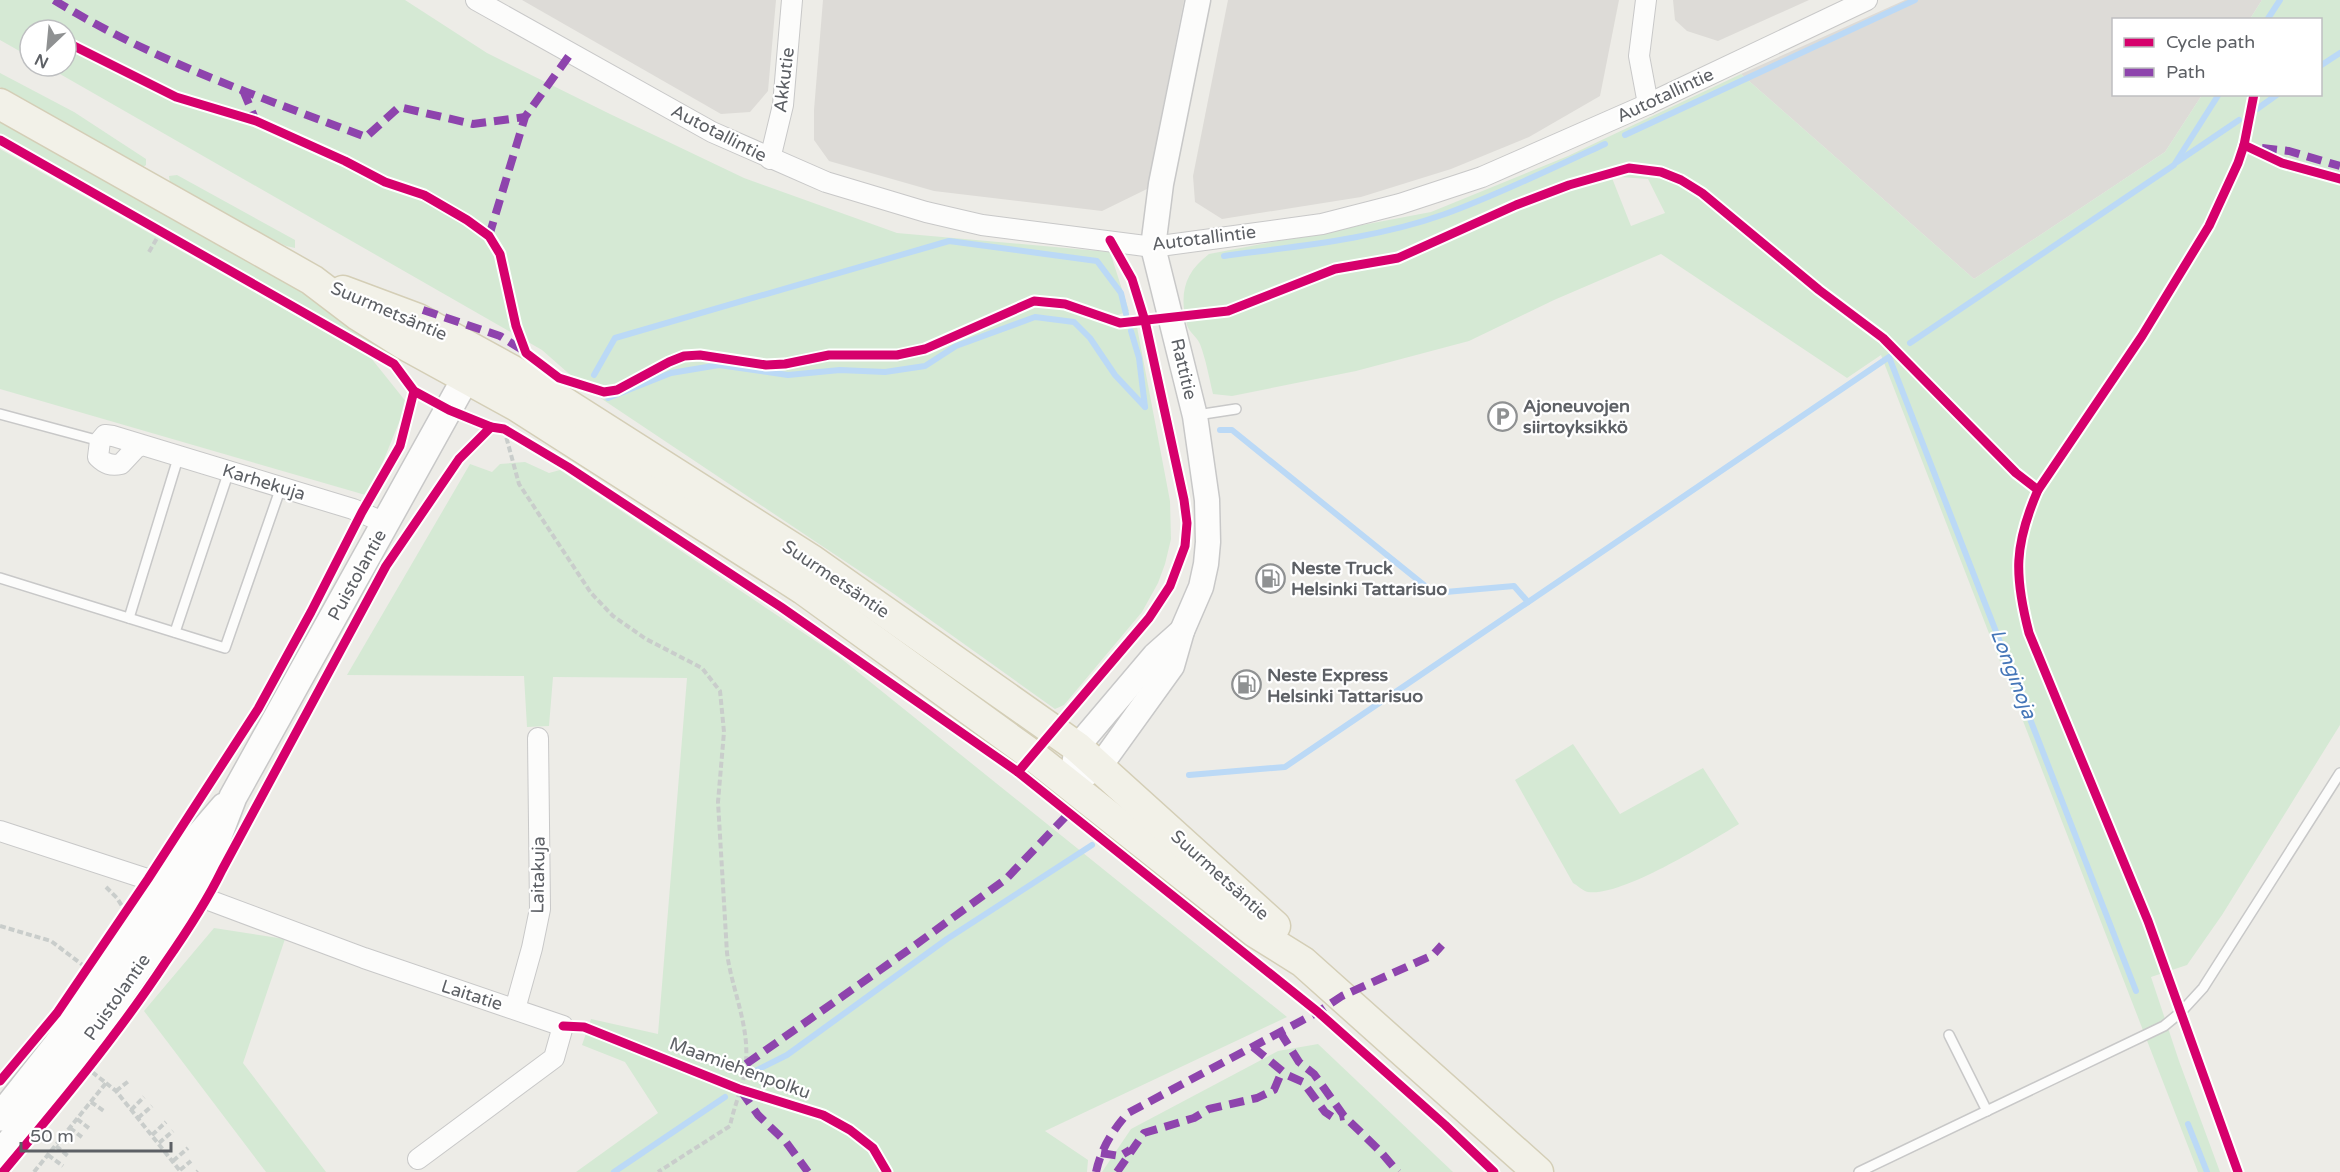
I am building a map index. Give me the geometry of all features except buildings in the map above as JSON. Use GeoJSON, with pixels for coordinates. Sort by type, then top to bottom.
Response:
{"type":"FeatureCollection","features":[{"type":"Feature","properties":{"kind":"main road","name":"Suurmetsäntie"},"geometry":{"type":"LineString","coordinates":[[0,104],[312,280],[358,315],[465,378],[512,423],[803,589],[1071,784],[1255,932],[1303,962],[1538,1172]]}},
{"type":"Feature","properties":{"kind":"main road","name":"Suurmetsäntie"},"geometry":{"type":"LineString","coordinates":[[312,280],[418,319],[480,352],[532,382],[813,561],[1077,747],[1269,919],[1303,962]]}},
{"type":"Feature","properties":{"kind":"main road","name":"Puistolantie"},"geometry":{"type":"LineString","coordinates":[[0,1155],[58,1081],[190,893],[208,862],[233,797],[480,352]]}},
{"type":"Feature","properties":{"kind":"main road","name":"Puistolantie"},"geometry":{"type":"LineString","coordinates":[[0,1117],[57,1045],[156,881],[233,797]]}},
{"type":"Feature","properties":{"kind":"street","name":"Autotallintie"},"geometry":{"type":"LineString","coordinates":[[476,0],[712,132],[826,182],[971,223],[1153,247],[1322,224],[1400,204],[1482,177],[1648,104],[1868,0]]}},
{"type":"Feature","properties":{"kind":"street","name":"Akkutie"},"geometry":{"type":"LineString","coordinates":[[770,159],[783,105],[792,0]]}},
{"type":"Feature","properties":{"kind":"street","name":"Rattitie"},"geometry":{"type":"LineString","coordinates":[[1071,784],[1100,766],[1172,666],[1182,631],[1201,587],[1208,542],[1207,500],[1195,416],[1153,247],[1161,184],[1198,0]]}},
{"type":"Feature","properties":{"kind":"street"},"geometry":{"type":"LineString","coordinates":[[1646,0],[1639,56],[1648,104]]}},
{"type":"Feature","properties":{"kind":"street","name":"Karhekuja"},"geometry":{"type":"LineString","coordinates":[[100,441],[105,435],[112,436],[179,455],[362,512],[385,524]]}},
{"type":"Feature","properties":{"kind":"street"},"geometry":{"type":"LineString","coordinates":[[100,441],[98,457],[113,465],[121,464],[136,448],[142,445]]}},
{"type":"Feature","properties":{"kind":"street","name":"Rattitie"},"geometry":{"type":"LineString","coordinates":[[1077,747],[1155,655],[1182,631]]}},
{"type":"Feature","properties":{"kind":"street","name":"Laitakuja"},"geometry":{"type":"LineString","coordinates":[[514,1009],[532,948],[540,909],[538,738]]}},
{"type":"Feature","properties":{"kind":"street"},"geometry":{"type":"LineString","coordinates":[[1071,784],[1077,747]]}},
{"type":"Feature","properties":{"kind":"street","name":"Laitatie"},"geometry":{"type":"LineString","coordinates":[[0,831],[156,881],[364,958],[563,1026],[554,1058],[418,1159]]}},
{"type":"Feature","properties":{"kind":"lane"},"geometry":{"type":"LineString","coordinates":[[1195,416],[1236,410]]}},
{"type":"Feature","properties":{"kind":"lane"},"geometry":{"type":"LineString","coordinates":[[0,414],[100,441]]}},
{"type":"Feature","properties":{"kind":"lane"},"geometry":{"type":"LineString","coordinates":[[129,618],[179,455]]}},
{"type":"Feature","properties":{"kind":"lane"},"geometry":{"type":"LineString","coordinates":[[176,632],[229,471]]}},
{"type":"Feature","properties":{"kind":"lane"},"geometry":{"type":"LineString","coordinates":[[0,578],[225,648],[281,487]]}},
{"type":"Feature","properties":{"kind":"lane"},"geometry":{"type":"LineString","coordinates":[[1859,1172],[2164,1026],[2181,1012],[2209,980],[2340,773]]}},
{"type":"Feature","properties":{"kind":"lane"},"geometry":{"type":"LineString","coordinates":[[1949,1035],[1987,1111]]}},
{"type":"Feature","properties":{"kind":"path"},"geometry":{"type":"LineString","coordinates":[[150,227],[158,235],[170,238]]}},
{"type":"Feature","properties":{"kind":"path"},"geometry":{"type":"LineString","coordinates":[[149,252],[158,235]]}},
{"type":"Feature","properties":{"kind":"path"},"geometry":{"type":"LineString","coordinates":[[491,427],[512,423],[519,484],[591,593],[613,616],[646,639],[702,668],[720,691],[724,732],[718,802],[727,953],[730,975],[741,1008],[745,1032],[746,1064],[730,1126],[658,1172]]}},
{"type":"Feature","properties":{"kind":"path"},"geometry":{"type":"LineString","coordinates":[[125,912],[156,881]]}},
{"type":"Feature","properties":{"kind":"path"},"geometry":{"type":"LineString","coordinates":[[0,926],[51,941],[87,968]]}},
{"type":"Feature","properties":{"kind":"path"},"geometry":{"type":"LineString","coordinates":[[81,977],[94,959]]}},
{"type":"Feature","properties":{"kind":"path"},"geometry":{"type":"LineString","coordinates":[[81,1078],[95,1061]]}},
{"type":"Feature","properties":{"kind":"path"},"geometry":{"type":"LineString","coordinates":[[89,1069],[116,1091],[180,1171],[191,1161]]}},
{"type":"Feature","properties":{"kind":"path"},"geometry":{"type":"LineString","coordinates":[[116,1091],[130,1080]]}},
{"type":"Feature","properties":{"kind":"path"},"geometry":{"type":"LineString","coordinates":[[35,1172],[106,1083]]}},
{"type":"Feature","properties":{"kind":"path"},"geometry":{"type":"LineString","coordinates":[[131,1110],[144,1097]]}},
{"type":"Feature","properties":{"kind":"path"},"geometry":{"type":"LineString","coordinates":[[91,1102],[104,1112]]}},
{"type":"Feature","properties":{"kind":"path"},"geometry":{"type":"LineString","coordinates":[[138,1118],[152,1106]]}},
{"type":"Feature","properties":{"kind":"path"},"geometry":{"type":"LineString","coordinates":[[77,1119],[90,1129]]}},
{"type":"Feature","properties":{"kind":"path"},"geometry":{"type":"LineString","coordinates":[[152,1135],[166,1122]]}},
{"type":"Feature","properties":{"kind":"path"},"geometry":{"type":"LineString","coordinates":[[70,1128],[82,1138]]}},
{"type":"Feature","properties":{"kind":"path"},"geometry":{"type":"LineString","coordinates":[[159,1143],[173,1131]]}},
{"type":"Feature","properties":{"kind":"path"},"geometry":{"type":"LineString","coordinates":[[56,1146],[68,1156]]}},
{"type":"Feature","properties":{"kind":"path"},"geometry":{"type":"LineString","coordinates":[[173,1161],[188,1148]]}},
{"type":"Feature","properties":{"kind":"path"},"geometry":{"type":"LineString","coordinates":[[48,1155],[63,1166]]}},
{"type":"Feature","properties":{"kind":"shaded area"},"geometry":{"type":"Polygon","coordinates":[[[522,0],[776,0],[768,91],[750,112],[721,114],[522,0]]]}},
{"type":"Feature","properties":{"kind":"shaded area"},"geometry":{"type":"Polygon","coordinates":[[[823,0],[1184,0],[1147,189],[1102,211],[934,191],[829,161],[814,140],[814,110],[823,0]]]}},
{"type":"Feature","properties":{"kind":"shaded area"},"geometry":{"type":"Polygon","coordinates":[[[1228,0],[1619,0],[1600,96],[1529,137],[1451,169],[1361,197],[1222,219],[1195,202],[1193,176],[1228,0]]]}},
{"type":"Feature","properties":{"kind":"shaded area"},"geometry":{"type":"Polygon","coordinates":[[[1673,0],[1809,0],[1718,41],[1687,31],[1675,20],[1673,0]]]}},
{"type":"Feature","properties":{"kind":"shaded area"},"geometry":{"type":"Polygon","coordinates":[[[1905,0],[2262,0],[2251,18],[2112,18],[2112,96],[2201,96],[2165,152],[1974,279],[1741,74],[1905,0]]]}},
{"type":"Feature","properties":{"kind":"green space"},"geometry":{"type":"Polygon","coordinates":[[[0,0],[405,0],[487,53],[744,178],[897,233],[1110,252],[1129,311],[1115,316],[1137,327],[1170,501],[1171,539],[1158,583],[1142,612],[1064,705],[1055,709],[894,594],[584,387],[542,350],[67,78],[78,78],[78,18],[18,18],[18,50],[0,40],[0,0]]]}},
{"type":"Feature","properties":{"kind":"green space"},"geometry":{"type":"Polygon","coordinates":[[[2262,0],[2340,0],[2340,725],[2222,915],[2187,965],[2151,977],[2220,1172],[2198,1172],[1881,355],[1847,378],[1661,254],[1554,300],[1469,341],[1356,371],[1232,396],[1213,394],[1200,344],[1187,325],[1184,304],[1184,294],[1189,277],[1209,254],[1431,212],[1568,156],[1741,74],[1974,279],[2165,152],[2201,96],[2322,96],[2322,18],[2251,18],[2262,0]],[[1612,178],[1631,226],[1665,213],[1648,179],[1612,178]]]}},
{"type":"Feature","properties":{"kind":"green space"},"geometry":{"type":"Polygon","coordinates":[[[0,73],[74,112],[146,159],[146,165],[140,169],[0,87],[0,73]]]}},
{"type":"Feature","properties":{"kind":"green space"},"geometry":{"type":"Polygon","coordinates":[[[0,118],[347,318],[390,350],[381,353],[0,134],[0,118]]]}},
{"type":"Feature","properties":{"kind":"green space"},"geometry":{"type":"Polygon","coordinates":[[[0,149],[371,358],[407,403],[369,496],[0,389],[0,149]]]}},
{"type":"Feature","properties":{"kind":"green space"},"geometry":{"type":"Polygon","coordinates":[[[177,175],[295,240],[295,248],[286,246],[190,197],[170,184],[169,176],[177,175]]]}},
{"type":"Feature","properties":{"kind":"green space"},"geometry":{"type":"Polygon","coordinates":[[[525,462],[549,473],[560,470],[838,656],[1287,1017],[1045,1131],[1088,1160],[1087,1172],[576,1172],[658,1113],[625,1062],[582,1045],[591,1019],[658,1034],[687,678],[553,677],[549,726],[527,727],[524,676],[347,675],[470,464],[492,472],[500,464],[525,462]]]}},
{"type":"Feature","properties":{"kind":"green space"},"geometry":{"type":"Polygon","coordinates":[[[1573,744],[1620,814],[1703,768],[1739,824],[1687,855],[1643,877],[1622,886],[1588,892],[1573,883],[1515,780],[1573,744]]]}},
{"type":"Feature","properties":{"kind":"green space"},"geometry":{"type":"Polygon","coordinates":[[[214,928],[285,939],[243,1063],[326,1172],[266,1172],[144,1011],[214,928]]]}},
{"type":"Feature","properties":{"kind":"green space"},"geometry":{"type":"Polygon","coordinates":[[[1318,1044],[1453,1172],[1102,1172],[1131,1129],[1278,1051],[1318,1044]]]}},
{"type":"Feature","properties":{"kind":"waterway"},"geometry":{"type":"LineString","coordinates":[[1625,135],[1915,0]]}},
{"type":"Feature","properties":{"kind":"waterway"},"geometry":{"type":"LineString","coordinates":[[2268,18],[2280,0]]}},
{"type":"Feature","properties":{"kind":"waterway"},"geometry":{"type":"LineString","coordinates":[[2322,65],[2340,53]]}},
{"type":"Feature","properties":{"kind":"waterway"},"geometry":{"type":"LineString","coordinates":[[1910,343],[2174,165],[2218,96]]}},
{"type":"Feature","properties":{"kind":"waterway"},"geometry":{"type":"LineString","coordinates":[[2257,109],[2275,96]]}},
{"type":"Feature","properties":{"kind":"waterway"},"geometry":{"type":"LineString","coordinates":[[2177,162],[2239,120]]}},
{"type":"Feature","properties":{"kind":"waterway"},"geometry":{"type":"LineString","coordinates":[[1224,256],[1336,241],[1418,223],[1486,198],[1605,144]]}},
{"type":"Feature","properties":{"kind":"waterway"},"geometry":{"type":"LineString","coordinates":[[594,375],[615,338],[949,241],[1097,261],[1121,293],[1126,314]]}},
{"type":"Feature","properties":{"kind":"waterway"},"geometry":{"type":"LineString","coordinates":[[608,398],[671,373],[719,365],[788,375],[840,370],[885,372],[925,366],[956,346],[1035,317],[1074,322],[1090,338],[1115,375],[1145,407]]}},
{"type":"Feature","properties":{"kind":"waterway"},"geometry":{"type":"LineString","coordinates":[[1131,331],[1139,358],[1145,407]]}},
{"type":"Feature","properties":{"kind":"waterway"},"geometry":{"type":"LineString","coordinates":[[1189,775],[1285,767],[1889,357],[2136,991]]}},
{"type":"Feature","properties":{"kind":"waterway"},"geometry":{"type":"LineString","coordinates":[[1220,430],[1232,430],[1434,593],[1514,586],[1528,602]]}},
{"type":"Feature","properties":{"kind":"waterway"},"geometry":{"type":"LineString","coordinates":[[751,1073],[787,1055],[947,939],[1092,845]]}},
{"type":"Feature","properties":{"kind":"waterway"},"geometry":{"type":"LineString","coordinates":[[614,1172],[725,1097]]}},
{"type":"Feature","properties":{"kind":"waterway","name":"Longinoja"},"geometry":{"type":"LineString","coordinates":[[2188,1124],[2207,1172]]}},
{"type":"Feature","properties":{"kind":"marked path"},"geometry":{"type":"LineString","coordinates":[[54,0],[167,59],[246,92],[366,137],[399,107],[473,124],[525,117]]}},
{"type":"Feature","properties":{"kind":"marked path"},"geometry":{"type":"LineString","coordinates":[[489,236],[525,117],[571,53]]}},
{"type":"Feature","properties":{"kind":"marked path"},"geometry":{"type":"LineString","coordinates":[[243,90],[256,121]]}},
{"type":"Feature","properties":{"kind":"marked path"},"geometry":{"type":"LineString","coordinates":[[2262,148],[2289,151],[2340,166]]}},
{"type":"Feature","properties":{"kind":"marked path"},"geometry":{"type":"LineString","coordinates":[[423,310],[500,336],[524,351]]}},
{"type":"Feature","properties":{"kind":"marked path"},"geometry":{"type":"LineString","coordinates":[[746,1064],[1006,879],[1070,812]]}},
{"type":"Feature","properties":{"kind":"marked path"},"geometry":{"type":"LineString","coordinates":[[1096,1172],[1108,1141],[1128,1113],[1318,1012],[1342,996],[1433,955],[1442,945]]}},
{"type":"Feature","properties":{"kind":"marked path"},"geometry":{"type":"LineString","coordinates":[[1280,1032],[1299,1062],[1314,1074],[1344,1116],[1398,1172]]}},
{"type":"Feature","properties":{"kind":"marked path"},"geometry":{"type":"LineString","coordinates":[[1253,1047],[1287,1075],[1303,1082],[1325,1112],[1334,1118],[1344,1116]]}},
{"type":"Feature","properties":{"kind":"marked path"},"geometry":{"type":"LineString","coordinates":[[1117,1172],[1144,1133],[1194,1118],[1209,1109],[1257,1098],[1274,1090],[1282,1071]]}},
{"type":"Feature","properties":{"kind":"marked path"},"geometry":{"type":"LineString","coordinates":[[741,1091],[758,1115],[786,1142],[808,1172]]}},
{"type":"Feature","properties":{"kind":"marked path"},"geometry":{"type":"LineString","coordinates":[[1101,1153],[1120,1156],[1130,1150]]}},
{"type":"Feature","properties":{"kind":"cycle path"},"geometry":{"type":"LineString","coordinates":[[78,48],[176,97],[256,121],[345,161],[385,182],[424,195],[467,220],[489,236],[500,254],[516,326],[526,353],[559,378],[604,392],[617,390],[684,356],[700,355],[766,365],[785,364],[829,355],[897,355],[925,349],[1034,301],[1065,304],[1120,323],[1228,311],[1335,269],[1398,258],[1516,205],[1569,185],[1629,168],[1661,172],[1681,180],[1702,193],[1819,290],[1883,338],[2016,473],[2038,490]]}},
{"type":"Feature","properties":{"kind":"cycle path"},"geometry":{"type":"LineString","coordinates":[[2238,1172],[2148,921],[2029,633],[2021,594],[2019,560],[2024,527],[2038,490],[2142,336],[2209,226],[2238,163],[2254,96]]}},
{"type":"Feature","properties":{"kind":"cycle path"},"geometry":{"type":"LineString","coordinates":[[0,140],[394,364],[414,391],[449,410],[491,427],[504,429],[568,467],[781,607],[1018,772],[1318,1012],[1445,1125],[1494,1172]]}},
{"type":"Feature","properties":{"kind":"cycle path"},"geometry":{"type":"LineString","coordinates":[[2244,145],[2282,163],[2340,179]]}},
{"type":"Feature","properties":{"kind":"cycle path"},"geometry":{"type":"LineString","coordinates":[[1018,772],[1149,618],[1170,586],[1185,546],[1187,523],[1184,500],[1145,321],[1132,279],[1110,240]]}},
{"type":"Feature","properties":{"kind":"cycle path"},"geometry":{"type":"LineString","coordinates":[[0,1081],[57,1013],[148,879],[258,709],[362,512],[400,446],[414,391]]}},
{"type":"Feature","properties":{"kind":"cycle path"},"geometry":{"type":"LineString","coordinates":[[3,1172],[107,1044],[188,929],[386,566],[459,459],[491,427]]}},
{"type":"Feature","properties":{"kind":"cycle path","name":"Maamiehenpolku"},"geometry":{"type":"LineString","coordinates":[[563,1026],[584,1027],[739,1089],[823,1115],[850,1130],[873,1148],[887,1172]]}},
{"type":"Feature","properties":{"kind":"place","name":"Ajoneuvojen siirtoyksikkö"},"geometry":{"type":"Point","coordinates":[1502,416]}},
{"type":"Feature","properties":{"kind":"place","name":"Neste Truck Helsinki Tattarisuo"},"geometry":{"type":"Point","coordinates":[1270,578]}},
{"type":"Feature","properties":{"kind":"place","name":"Neste Express Helsinki Tattarisuo"},"geometry":{"type":"Point","coordinates":[1246,685]}}]}
